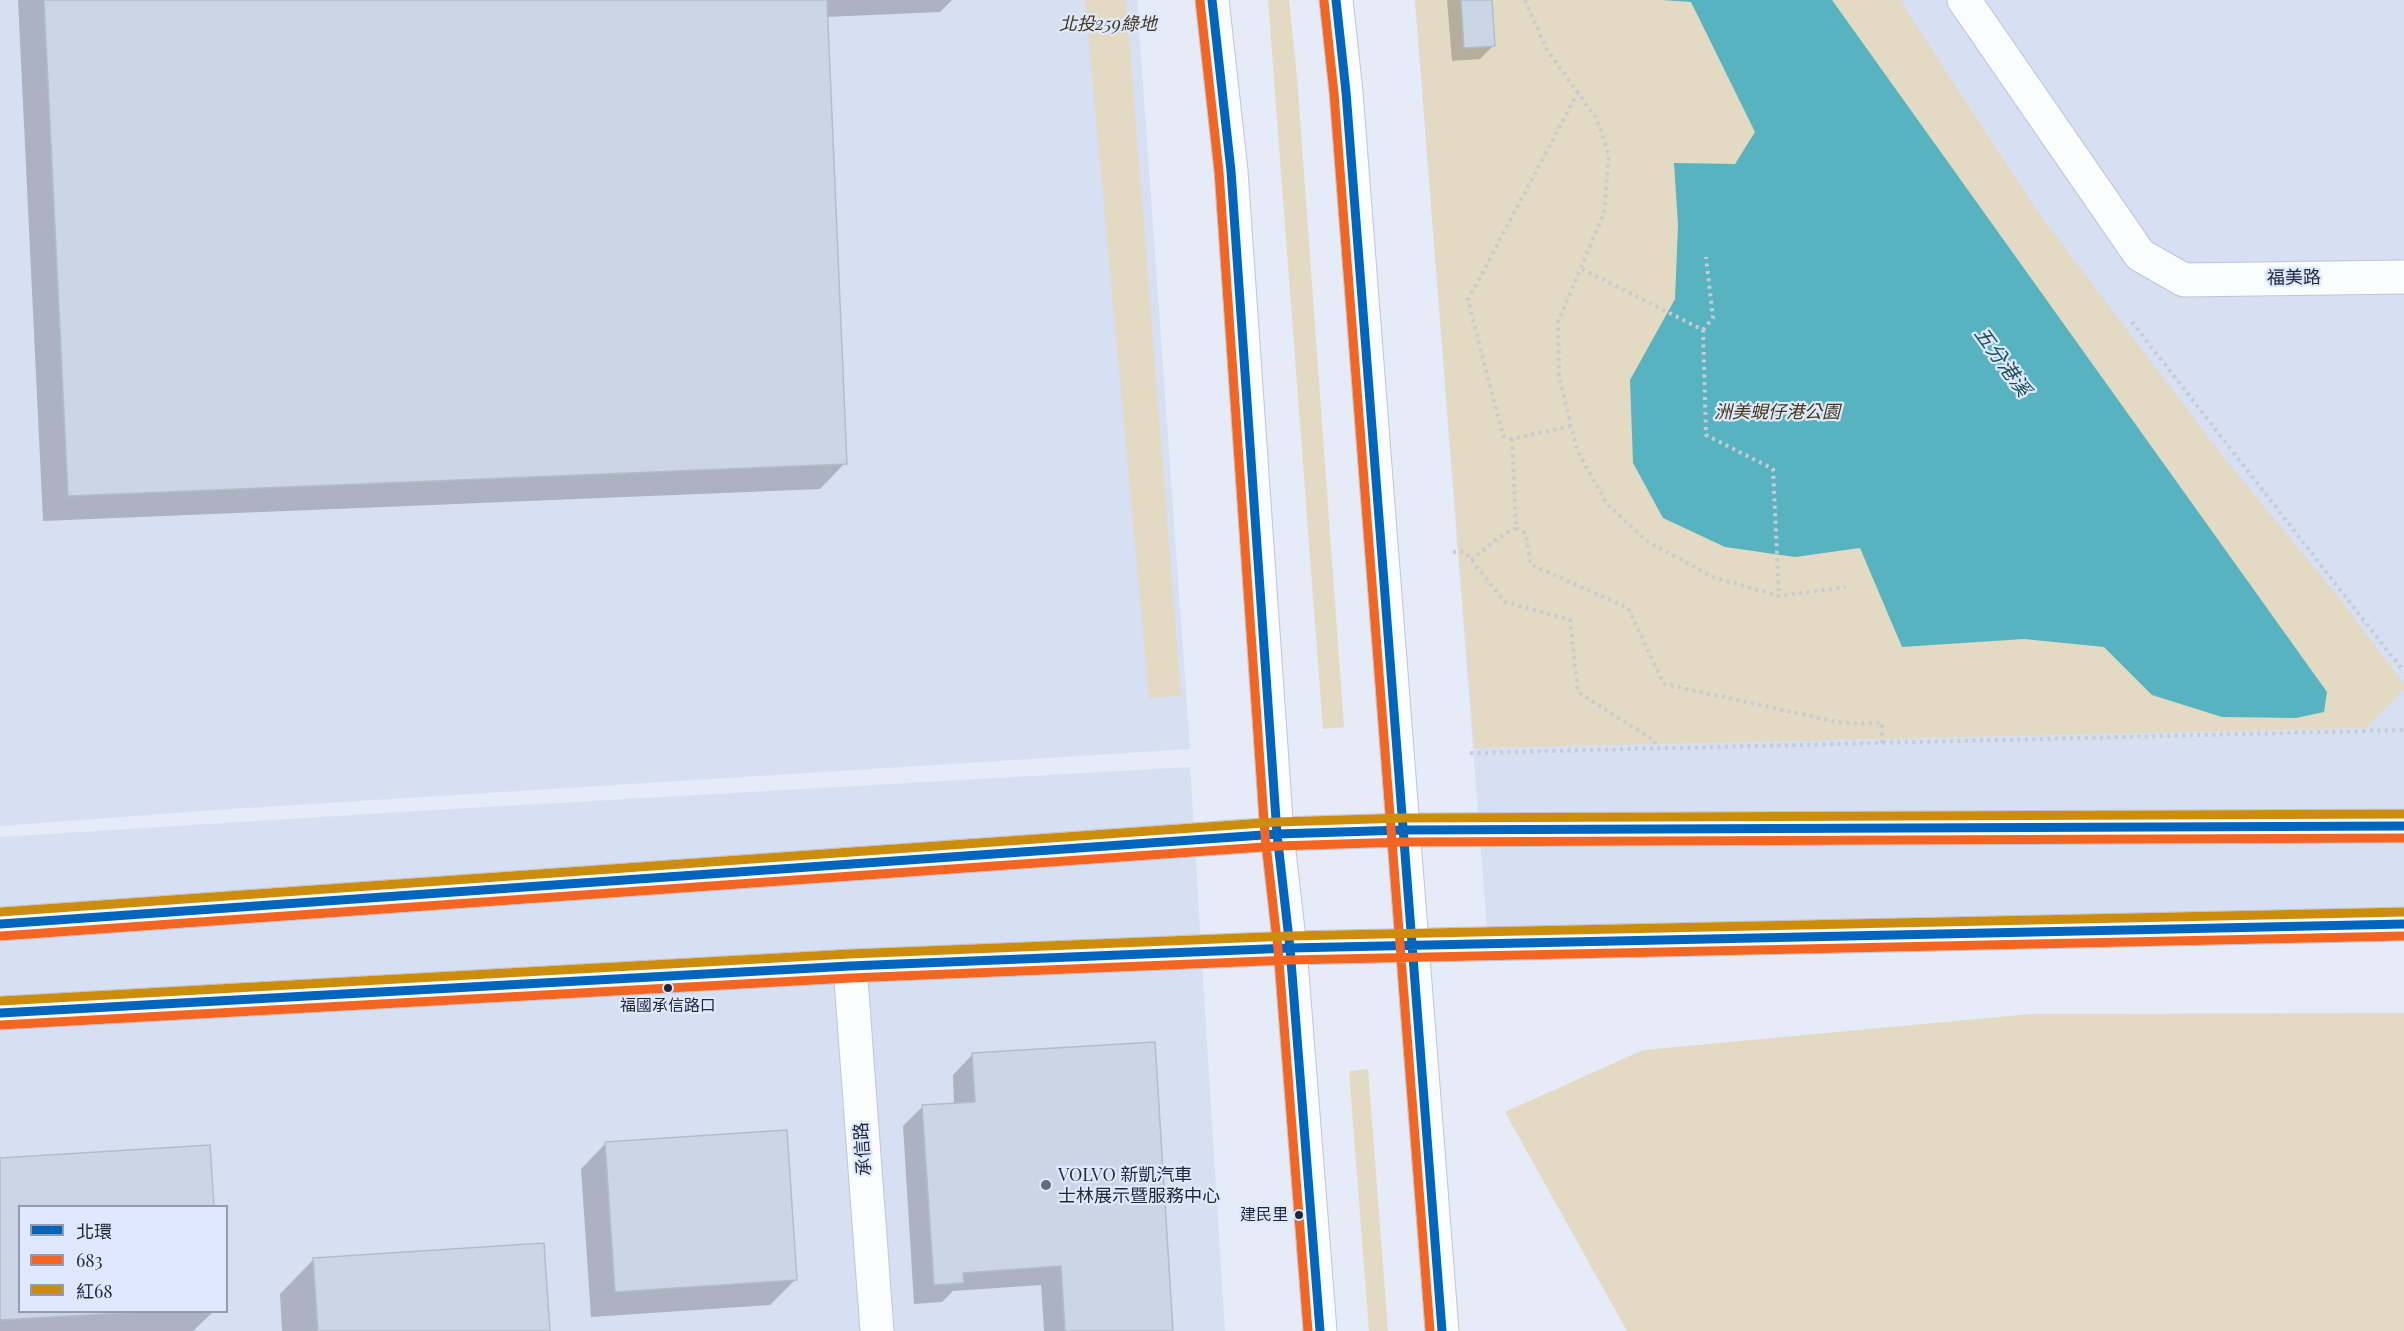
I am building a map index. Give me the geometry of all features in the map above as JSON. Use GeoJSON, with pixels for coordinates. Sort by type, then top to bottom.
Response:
{"type":"FeatureCollection","features":[{"type":"Feature","properties":{"kind":"street"},"geometry":{"type":"LineString","coordinates":[[1212,0],[1231,171],[1276,834],[1290,948],[1320,1331]]}},
{"type":"Feature","properties":{"kind":"street"},"geometry":{"type":"LineString","coordinates":[[1336,0],[1348,116],[1442,1331]]}},
{"type":"Feature","properties":{"kind":"street","name":"福美路"},"geometry":{"type":"LineString","coordinates":[[1964,0],[2140,255],[2184,280],[2404,277]]}},
{"type":"Feature","properties":{"kind":"street"},"geometry":{"type":"LineString","coordinates":[[0,924],[1276,834],[1404,830],[2404,825]]}},
{"type":"Feature","properties":{"kind":"street"},"geometry":{"type":"LineString","coordinates":[[0,1013],[850,966],[1290,948],[2404,924]]}},
{"type":"Feature","properties":{"kind":"street","name":"承信路"},"geometry":{"type":"LineString","coordinates":[[850,966],[877,1331]]}},
{"type":"Feature","properties":{"kind":"path"},"geometry":{"type":"LineString","coordinates":[[1525,0],[1547,51],[1597,119],[1609,155],[1604,213],[1558,322],[1559,377],[1577,450],[1607,504],[1647,541],[1713,577],[1779,596],[1846,587]]}},
{"type":"Feature","properties":{"kind":"path"},"geometry":{"type":"LineString","coordinates":[[1571,426],[1512,439],[1503,436],[1468,300],[1578,92]]}},
{"type":"Feature","properties":{"kind":"path"},"geometry":{"type":"LineString","coordinates":[[1706,257],[1713,318],[1703,330],[1706,435],[1773,469],[1779,596]]}},
{"type":"Feature","properties":{"kind":"path"},"geometry":{"type":"LineString","coordinates":[[1582,268],[1703,330]]}},
{"type":"Feature","properties":{"kind":"path"},"geometry":{"type":"LineString","coordinates":[[2132,322],[2404,672]]}},
{"type":"Feature","properties":{"kind":"path"},"geometry":{"type":"LineString","coordinates":[[1512,439],[1516,528]]}},
{"type":"Feature","properties":{"kind":"path"},"geometry":{"type":"LineString","coordinates":[[1471,560],[1498,538],[1516,528]]}},
{"type":"Feature","properties":{"kind":"path"},"geometry":{"type":"LineString","coordinates":[[1516,528],[1526,534],[1530,564],[1628,608],[1664,684],[1842,723],[1882,723],[1882,743]]}},
{"type":"Feature","properties":{"kind":"path"},"geometry":{"type":"LineString","coordinates":[[1453,552],[1465,552],[1505,602],[1570,620],[1578,692],[1655,741],[1655,749]]}},
{"type":"Feature","properties":{"kind":"path"},"geometry":{"type":"LineString","coordinates":[[1470,753],[2404,730]]}},
{"type":"Feature","properties":{"kind":"shaded area"},"geometry":{"type":"Polygon","coordinates":[[[0,0],[1137,0],[1190,749],[215,810],[0,826],[0,0]]]}},
{"type":"Feature","properties":{"kind":"shaded area"},"geometry":{"type":"Polygon","coordinates":[[[1415,0],[2404,0],[2404,933],[1489,954],[1415,0]]]}},
{"type":"Feature","properties":{"kind":"shaded area"},"geometry":{"type":"Polygon","coordinates":[[[1190,767],[1225,1331],[0,1331],[0,837],[1190,767]]]}},
{"type":"Feature","properties":{"kind":"green space","name":"北投259綠地"},"geometry":{"type":"Polygon","coordinates":[[[1085,0],[1126,0],[1181,696],[1149,698],[1085,0]]]}},
{"type":"Feature","properties":{"kind":"green space"},"geometry":{"type":"Polygon","coordinates":[[[1268,0],[1289,0],[1297,77],[1344,727],[1323,729],[1268,0]]]}},
{"type":"Feature","properties":{"kind":"green space","name":"洲美蜆仔港公園"},"geometry":{"type":"Polygon","coordinates":[[[1415,0],[1902,0],[1906,10],[2037,211],[2221,454],[2339,598],[2404,684],[2404,689],[2366,728],[1474,748],[1415,0]]]}},
{"type":"Feature","properties":{"kind":"green space"},"geometry":{"type":"Polygon","coordinates":[[[2404,1013],[2404,1331],[1627,1331],[1505,1112],[1643,1050],[2031,1014],[2404,1013]]]}},
{"type":"Feature","properties":{"kind":"green space"},"geometry":{"type":"Polygon","coordinates":[[[1368,1069],[1388,1331],[1369,1331],[1349,1071],[1368,1069]]]}},
{"type":"Feature","properties":{"kind":"water","name":"五分港溪"},"geometry":{"type":"Polygon","coordinates":[[[1662,0],[1832,0],[2327,692],[2324,712],[2296,718],[2222,717],[2152,695],[2104,647],[2024,639],[1902,647],[1860,548],[1795,557],[1725,547],[1663,518],[1633,463],[1630,380],[1675,299],[1678,225],[1674,163],[1735,164],[1755,132],[1691,2],[1662,0]]]}},
{"type":"Feature","properties":{"kind":"building"},"geometry":{"type":"Polygon","coordinates":[[[44,0],[827,0],[847,464],[68,496],[44,0]]]}},
{"type":"Feature","properties":{"kind":"building"},"geometry":{"type":"Polygon","coordinates":[[[1461,0],[1492,0],[1495,46],[1464,48],[1461,0]]]}},
{"type":"Feature","properties":{"kind":"building","name":"VOLVO 新凱汽車 士林展示暨服務中心"},"geometry":{"type":"Polygon","coordinates":[[[1155,1042],[1173,1331],[1065,1331],[1061,1266],[963,1273],[964,1283],[934,1285],[922,1105],[975,1102],[972,1053],[1155,1042]]]}},
{"type":"Feature","properties":{"kind":"building"},"geometry":{"type":"Polygon","coordinates":[[[787,1130],[797,1280],[615,1292],[605,1142],[787,1130]]]}},
{"type":"Feature","properties":{"kind":"building"},"geometry":{"type":"Polygon","coordinates":[[[210,1145],[214,1205],[18,1205],[18,1313],[122,1313],[0,1320],[0,1158],[210,1145]]]}},
{"type":"Feature","properties":{"kind":"building"},"geometry":{"type":"Polygon","coordinates":[[[544,1243],[550,1331],[318,1331],[313,1258],[544,1243]]]}},
{"type":"Feature","properties":{"kind":"transit line","name":"北環"},"geometry":{"type":"LineString","coordinates":[[1212,0],[1231,171],[1277,834],[1290,948],[1320,1331]]}},
{"type":"Feature","properties":{"kind":"transit line","name":"北環"},"geometry":{"type":"LineString","coordinates":[[1336,0],[1346,92],[1442,1331]]}},
{"type":"Feature","properties":{"kind":"transit line","name":"683"},"geometry":{"type":"LineString","coordinates":[[1200,1],[1219,172],[1265,835],[1278,949],[1308,1331]]}},
{"type":"Feature","properties":{"kind":"transit line","name":"683"},"geometry":{"type":"LineString","coordinates":[[1324,1],[1334,93],[1430,1331]]}},
{"type":"Feature","properties":{"kind":"transit line","name":"紅68"},"geometry":{"type":"LineString","coordinates":[[0,912],[1277,822],[1404,818],[2404,814]]}},
{"type":"Feature","properties":{"kind":"transit line","name":"北環"},"geometry":{"type":"LineString","coordinates":[[0,924],[1277,834],[1404,830],[2404,826]]}},
{"type":"Feature","properties":{"kind":"transit line","name":"683"},"geometry":{"type":"LineString","coordinates":[[1,936],[1278,846],[1404,842],[2404,838]]}},
{"type":"Feature","properties":{"kind":"transit line","name":"紅68"},"geometry":{"type":"LineString","coordinates":[[0,1001],[849,954],[1290,936],[2404,912]]}},
{"type":"Feature","properties":{"kind":"transit line","name":"北環"},"geometry":{"type":"LineString","coordinates":[[0,1013],[850,966],[1290,948],[2404,924]]}},
{"type":"Feature","properties":{"kind":"transit line","name":"683"},"geometry":{"type":"LineString","coordinates":[[1,1025],[851,978],[1290,960],[2404,936]]}},
{"type":"Feature","properties":{"kind":"place","name":"福國承信路口"},"geometry":{"type":"Point","coordinates":[668,988]}},
{"type":"Feature","properties":{"kind":"place","name":"VOLVO 新凱汽車 士林展示暨服務中心"},"geometry":{"type":"Point","coordinates":[1046,1185]}},
{"type":"Feature","properties":{"kind":"place","name":"建民里"},"geometry":{"type":"Point","coordinates":[1299,1215]}}]}
